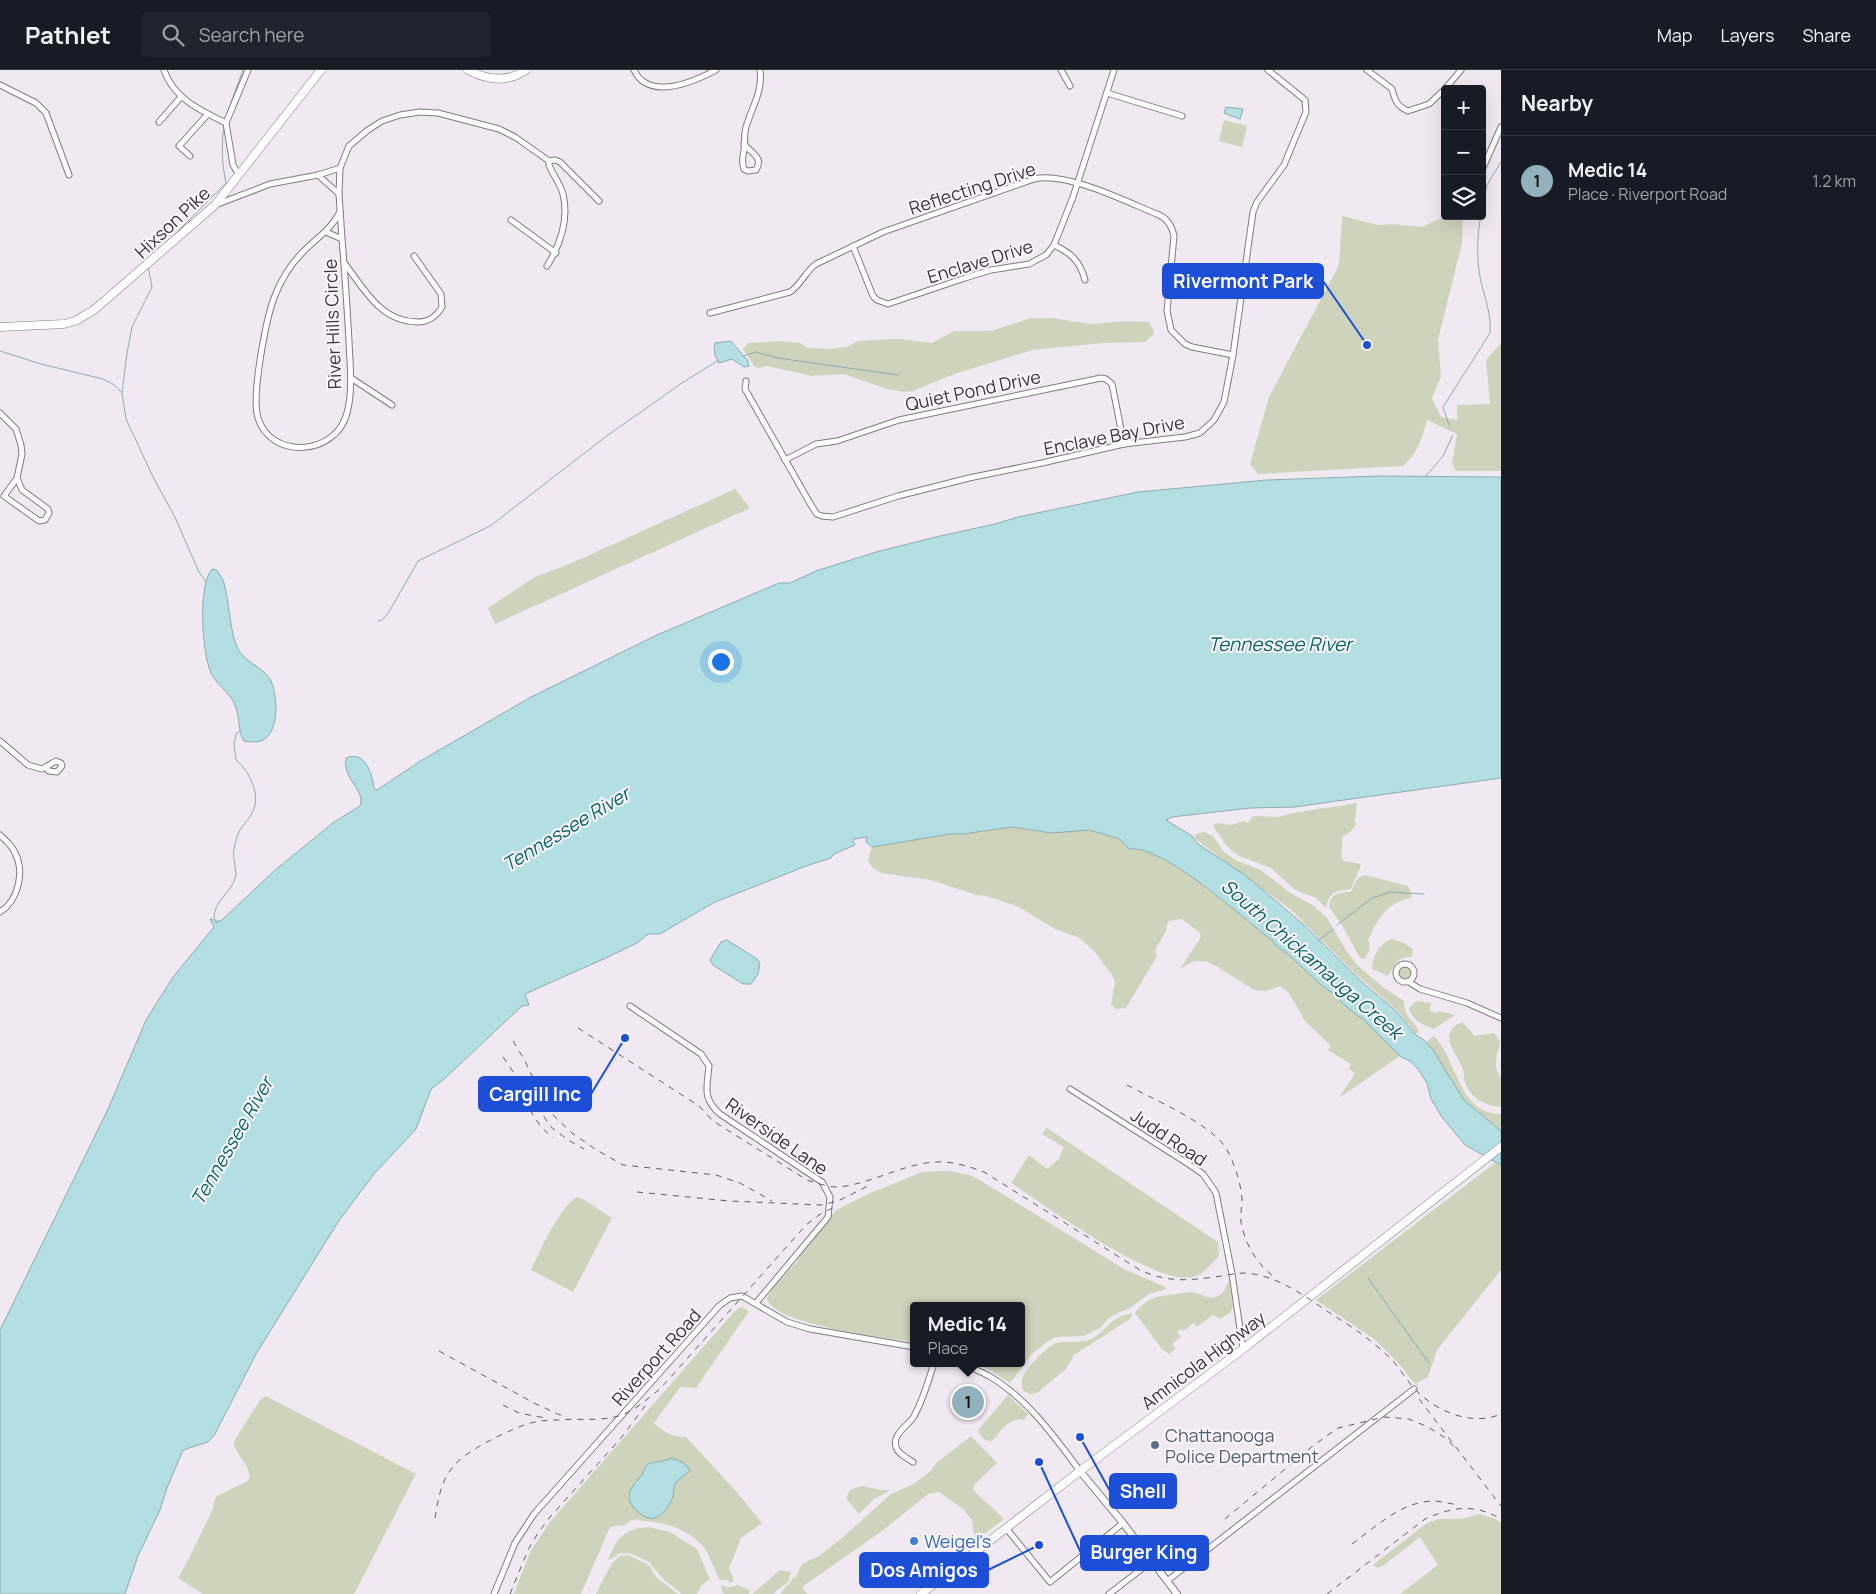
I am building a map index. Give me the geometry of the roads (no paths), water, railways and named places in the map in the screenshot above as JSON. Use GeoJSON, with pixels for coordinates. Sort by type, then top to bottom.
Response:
{"type":"FeatureCollection","features":[{"type":"Feature","properties":{"kind":"main road","name":"Hixson Pike"},"geometry":{"type":"LineString","coordinates":[[0,327],[64,324],[74,321],[94,310],[215,205],[321,70]]}},
{"type":"Feature","properties":{"kind":"main road"},"geometry":{"type":"LineString","coordinates":[[468,70],[493,80],[511,77],[526,70]]}},
{"type":"Feature","properties":{"kind":"main road","name":"Amnicola Highway"},"geometry":{"type":"LineString","coordinates":[[921,1594],[1080,1471],[1243,1349],[1501,1147]]}},
{"type":"Feature","properties":{"kind":"street"},"geometry":{"type":"LineString","coordinates":[[164,70],[173,88],[181,97],[226,123]]}},
{"type":"Feature","properties":{"kind":"street"},"geometry":{"type":"LineString","coordinates":[[240,175],[233,165],[226,123],[248,70]]}},
{"type":"Feature","properties":{"kind":"street"},"geometry":{"type":"LineString","coordinates":[[634,70],[643,82],[661,88],[685,83],[716,70]]}},
{"type":"Feature","properties":{"kind":"street"},"geometry":{"type":"LineString","coordinates":[[744,144],[757,156],[758,167],[756,170],[748,171],[742,166],[744,144],[746,128],[759,94],[760,70]]}},
{"type":"Feature","properties":{"kind":"street"},"geometry":{"type":"LineString","coordinates":[[1061,70],[1070,86]]}},
{"type":"Feature","properties":{"kind":"street","name":"Enclave Drive"},"geometry":{"type":"LineString","coordinates":[[853,246],[873,296],[877,300],[888,304],[991,270],[1029,264],[1046,255],[1054,245],[1077,184],[1114,70]]}},
{"type":"Feature","properties":{"kind":"street","name":"Enclave Bay Drive"},"geometry":{"type":"LineString","coordinates":[[746,381],[744,388],[817,514],[822,516],[833,517],[916,491],[1124,444],[1185,437],[1200,433],[1208,427],[1224,402],[1233,355],[1253,212],[1257,202],[1284,165],[1306,112],[1305,100],[1268,70]]}},
{"type":"Feature","properties":{"kind":"street"},"geometry":{"type":"LineString","coordinates":[[1367,70],[1392,89],[1394,99],[1400,107],[1408,111],[1428,104],[1441,93]]}},
{"type":"Feature","properties":{"kind":"street"},"geometry":{"type":"LineString","coordinates":[[1448,85],[1461,70]]}},
{"type":"Feature","properties":{"kind":"street"},"geometry":{"type":"LineString","coordinates":[[0,85],[36,103],[46,113],[70,175]]}},
{"type":"Feature","properties":{"kind":"street"},"geometry":{"type":"LineString","coordinates":[[1107,93],[1182,116]]}},
{"type":"Feature","properties":{"kind":"street"},"geometry":{"type":"LineString","coordinates":[[159,122],[181,97]]}},
{"type":"Feature","properties":{"kind":"street"},"geometry":{"type":"LineString","coordinates":[[215,205],[270,184],[318,175],[340,168],[349,146],[368,130],[391,118],[420,112],[438,113],[499,129],[515,137],[549,161],[555,160],[560,162],[599,201]]}},
{"type":"Feature","properties":{"kind":"street"},"geometry":{"type":"LineString","coordinates":[[190,156],[179,146],[208,114]]}},
{"type":"Feature","properties":{"kind":"street"},"geometry":{"type":"LineString","coordinates":[[1486,161],[1501,127]]}},
{"type":"Feature","properties":{"kind":"street"},"geometry":{"type":"LineString","coordinates":[[547,266],[556,253],[564,226],[563,196],[549,161]]}},
{"type":"Feature","properties":{"kind":"street","name":"River Hills Circle"},"geometry":{"type":"LineString","coordinates":[[340,168],[339,194],[351,378],[348,413],[343,424],[324,443],[307,448],[291,447],[282,444],[271,436],[261,425],[258,418],[255,401],[268,318],[274,298],[291,267],[300,254],[334,224],[340,212]]}},
{"type":"Feature","properties":{"kind":"street"},"geometry":{"type":"LineString","coordinates":[[318,175],[339,194]]}},
{"type":"Feature","properties":{"kind":"street","name":"Reflecting Drive"},"geometry":{"type":"LineString","coordinates":[[710,313],[790,292],[797,287],[807,272],[816,264],[883,232],[1034,179],[1051,177],[1077,184],[1159,214],[1168,220],[1174,236],[1167,311],[1172,330],[1185,344],[1192,347],[1233,355]]}},
{"type":"Feature","properties":{"kind":"street"},"geometry":{"type":"LineString","coordinates":[[511,220],[556,253]]}},
{"type":"Feature","properties":{"kind":"street","name":"River Hills Circle"},"geometry":{"type":"LineString","coordinates":[[326,232],[342,239]]}},
{"type":"Feature","properties":{"kind":"street"},"geometry":{"type":"LineString","coordinates":[[1054,245],[1075,258],[1081,265],[1085,280]]}},
{"type":"Feature","properties":{"kind":"street"},"geometry":{"type":"LineString","coordinates":[[344,263],[384,313],[395,319],[427,321],[434,318],[442,307],[442,294],[414,256]]}},
{"type":"Feature","properties":{"kind":"street"},"geometry":{"type":"LineString","coordinates":[[351,378],[392,405]]}},
{"type":"Feature","properties":{"kind":"street","name":"Quiet Pond Drive"},"geometry":{"type":"LineString","coordinates":[[785,460],[816,444],[837,441],[898,420],[1100,378],[1106,379],[1112,384],[1124,444]]}},
{"type":"Feature","properties":{"kind":"street"},"geometry":{"type":"LineString","coordinates":[[0,412],[16,429],[22,454],[17,478],[4,496],[39,521],[44,520],[49,512],[48,509],[22,490],[17,478]]}},
{"type":"Feature","properties":{"kind":"street"},"geometry":{"type":"LineString","coordinates":[[0,741],[28,765],[42,769],[46,768]]}},
{"type":"Feature","properties":{"kind":"street"},"geometry":{"type":"LineString","coordinates":[[0,912],[6,908],[14,896],[19,875],[16,854],[10,844],[1,837]]}},
{"type":"Feature","properties":{"kind":"street"},"geometry":{"type":"LineString","coordinates":[[1408,982],[1420,989],[1467,1003],[1501,1018]]}},
{"type":"Feature","properties":{"kind":"street","name":"Riverside Lane"},"geometry":{"type":"LineString","coordinates":[[630,1006],[701,1054],[709,1066],[706,1096],[720,1114],[822,1182],[830,1197],[828,1217],[756,1303]]}},
{"type":"Feature","properties":{"kind":"street","name":"Judd Road"},"geometry":{"type":"LineString","coordinates":[[1070,1089],[1187,1163],[1203,1174],[1209,1182],[1216,1194],[1223,1221],[1243,1349]]}},
{"type":"Feature","properties":{"kind":"street","name":"Riverport Road"},"geometry":{"type":"LineString","coordinates":[[494,1594],[515,1543],[534,1514],[719,1306],[730,1298],[742,1296],[781,1319],[794,1324],[910,1346]]}},
{"type":"Feature","properties":{"kind":"street"},"geometry":{"type":"LineString","coordinates":[[913,1462],[899,1453],[895,1446],[896,1437],[912,1419],[924,1397],[933,1367]]}},
{"type":"Feature","properties":{"kind":"street"},"geometry":{"type":"LineString","coordinates":[[969,1367],[988,1376],[1021,1399],[1064,1448],[1177,1594]]}},
{"type":"Feature","properties":{"kind":"street"},"geometry":{"type":"LineString","coordinates":[[1167,1581],[1414,1389]]}},
{"type":"Feature","properties":{"kind":"street"},"geometry":{"type":"LineString","coordinates":[[1006,1528],[1050,1582],[1123,1523]]}},
{"type":"Feature","properties":{"kind":"street"},"geometry":{"type":"LineString","coordinates":[[1109,1594],[1152,1562]]}},
{"type":"Feature","properties":{"kind":"water"},"geometry":{"type":"Polygon","coordinates":[[[1226,107],[1243,109],[1240,119],[1224,113],[1226,107]]]}},
{"type":"Feature","properties":{"kind":"water"},"geometry":{"type":"Polygon","coordinates":[[[731,341],[748,361],[749,366],[744,367],[732,359],[719,363],[714,348],[715,343],[731,341]]]}},
{"type":"Feature","properties":{"kind":"water","name":"Tennessee River"},"geometry":{"type":"Polygon","coordinates":[[[1379,476],[1501,477],[1501,778],[1294,807],[1250,808],[1172,817],[1166,820],[1192,836],[1198,844],[1245,875],[1303,924],[1362,982],[1396,1011],[1416,1035],[1424,1040],[1433,1050],[1464,1100],[1501,1131],[1501,1165],[1465,1145],[1442,1117],[1431,1099],[1427,1083],[1418,1069],[1410,1061],[1401,1057],[1364,1019],[1341,1002],[1337,996],[1321,985],[1288,954],[1275,945],[1273,941],[1224,901],[1162,859],[1144,851],[1129,849],[1120,839],[1089,830],[1052,833],[1012,827],[950,834],[872,847],[866,842],[867,837],[854,839],[855,845],[834,854],[831,858],[713,903],[660,934],[648,934],[637,943],[525,994],[529,1005],[522,1006],[431,1089],[416,1129],[374,1174],[338,1222],[256,1354],[215,1434],[208,1442],[183,1450],[160,1510],[138,1556],[125,1594],[0,1594],[0,1330],[108,1109],[146,1020],[173,977],[214,927],[210,919],[216,922],[222,920],[274,871],[334,822],[360,806],[360,795],[347,772],[346,758],[353,756],[363,760],[369,770],[374,788],[377,790],[422,760],[531,697],[657,635],[779,583],[790,583],[816,571],[876,552],[1018,517],[1138,492],[1267,480],[1379,476]]]}},
{"type":"Feature","properties":{"kind":"water"},"geometry":{"type":"Polygon","coordinates":[[[212,569],[217,570],[224,583],[232,632],[237,647],[248,660],[267,675],[273,686],[276,703],[275,721],[269,735],[261,741],[244,741],[234,703],[213,677],[209,668],[204,640],[203,606],[204,590],[212,569]]]}},
{"type":"Feature","properties":{"kind":"water"},"geometry":{"type":"Polygon","coordinates":[[[727,940],[757,959],[760,963],[758,974],[751,984],[743,984],[713,965],[710,960],[721,942],[727,940]]]}},
{"type":"Feature","properties":{"kind":"water"},"geometry":{"type":"Polygon","coordinates":[[[671,1458],[685,1464],[690,1471],[675,1484],[672,1499],[667,1508],[657,1517],[648,1518],[635,1509],[630,1501],[629,1494],[648,1464],[671,1458]]]}},
{"type":"Feature","properties":{"kind":"waterway"},"geometry":{"type":"LineString","coordinates":[[226,116],[243,70]]}},
{"type":"Feature","properties":{"kind":"waterway"},"geometry":{"type":"LineString","coordinates":[[168,241],[226,183],[222,155],[224,127]]}},
{"type":"Feature","properties":{"kind":"waterway"},"geometry":{"type":"LineString","coordinates":[[1486,190],[1501,162]]}},
{"type":"Feature","properties":{"kind":"waterway"},"geometry":{"type":"LineString","coordinates":[[1449,425],[1443,407],[1490,333],[1490,317],[1478,264],[1478,236],[1480,220]]}},
{"type":"Feature","properties":{"kind":"waterway"},"geometry":{"type":"LineString","coordinates":[[148,266],[152,287],[132,327],[127,353],[122,393],[126,419],[154,479],[175,517],[198,570],[206,582]]}},
{"type":"Feature","properties":{"kind":"waterway"},"geometry":{"type":"LineString","coordinates":[[0,351],[41,364],[103,379],[113,384],[121,392]]}},
{"type":"Feature","properties":{"kind":"waterway"},"geometry":{"type":"LineString","coordinates":[[743,356],[755,352],[778,358],[898,375]]}},
{"type":"Feature","properties":{"kind":"waterway"},"geometry":{"type":"LineString","coordinates":[[378,621],[382,620],[389,612],[418,561],[490,526],[608,435],[685,381],[719,360]]}},
{"type":"Feature","properties":{"kind":"waterway"},"geometry":{"type":"LineString","coordinates":[[1426,476],[1443,456],[1453,435]]}},
{"type":"Feature","properties":{"kind":"waterway"},"geometry":{"type":"LineString","coordinates":[[218,923],[214,918],[216,907],[236,876],[234,853],[236,839],[252,814],[256,797],[249,776],[236,760],[234,744],[236,734],[240,731]]}},
{"type":"Feature","properties":{"kind":"waterway"},"geometry":{"type":"LineString","coordinates":[[1337,925],[1372,898],[1390,892],[1424,894]]}},
{"type":"Feature","properties":{"kind":"waterway","name":"South Chickamauga Creek"},"geometry":{"type":"LineString","coordinates":[[1318,941],[1334,929]]}},
{"type":"Feature","properties":{"kind":"waterway"},"geometry":{"type":"LineString","coordinates":[[1368,1278],[1429,1363]]}},
{"type":"Feature","properties":{"kind":"railway"},"geometry":{"type":"LineString","coordinates":[[578,1028],[699,1106],[713,1121],[807,1180],[826,1186],[837,1187],[861,1183],[910,1166],[935,1162],[960,1164],[984,1172],[1149,1274],[1167,1279],[1185,1280],[1245,1273],[1269,1278],[1292,1288],[1371,1341],[1394,1363],[1415,1389],[1433,1404],[1443,1410],[1466,1418],[1490,1418],[1501,1414]]}},
{"type":"Feature","properties":{"kind":"railway"},"geometry":{"type":"LineString","coordinates":[[513,1041],[524,1059],[545,1103],[554,1116],[572,1133],[595,1149],[623,1165],[716,1175],[740,1183],[772,1201]]}},
{"type":"Feature","properties":{"kind":"railway"},"geometry":{"type":"LineString","coordinates":[[503,1057],[551,1127],[584,1149]]}},
{"type":"Feature","properties":{"kind":"railway"},"geometry":{"type":"LineString","coordinates":[[510,1080],[541,1127],[553,1138]]}},
{"type":"Feature","properties":{"kind":"railway"},"geometry":{"type":"LineString","coordinates":[[1127,1085],[1195,1121],[1219,1139],[1226,1148],[1240,1186],[1242,1199],[1241,1222],[1249,1247],[1264,1268],[1277,1279]]}},
{"type":"Feature","properties":{"kind":"railway"},"geometry":{"type":"LineString","coordinates":[[637,1192],[729,1201],[821,1205],[838,1201],[872,1184]]}},
{"type":"Feature","properties":{"kind":"railway"},"geometry":{"type":"LineString","coordinates":[[435,1518],[440,1492],[452,1468],[466,1455],[486,1442],[535,1422],[598,1419],[622,1415],[647,1400],[660,1389],[806,1225],[836,1206]]}},
{"type":"Feature","properties":{"kind":"railway"},"geometry":{"type":"LineString","coordinates":[[439,1351],[534,1403],[567,1417]]}},
{"type":"Feature","properties":{"kind":"railway"},"geometry":{"type":"LineString","coordinates":[[1419,1399],[1501,1506]]}},
{"type":"Feature","properties":{"kind":"railway"},"geometry":{"type":"LineString","coordinates":[[503,1405],[519,1413],[545,1418]]}},
{"type":"Feature","properties":{"kind":"railway"},"geometry":{"type":"LineString","coordinates":[[510,1594],[528,1550],[538,1533],[621,1438],[645,1406]]}},
{"type":"Feature","properties":{"kind":"railway"},"geometry":{"type":"LineString","coordinates":[[1225,1519],[1314,1445],[1338,1428],[1384,1417],[1409,1419],[1428,1427],[1444,1437],[1457,1449]]}},
{"type":"Feature","properties":{"kind":"railway"},"geometry":{"type":"LineString","coordinates":[[1352,1544],[1391,1515],[1412,1505],[1436,1501],[1459,1505]]}},
{"type":"Feature","properties":{"kind":"railway"},"geometry":{"type":"LineString","coordinates":[[1327,1594],[1425,1519],[1444,1512],[1463,1509],[1482,1511],[1501,1519]]}},
{"type":"Feature","properties":{"kind":"place","name":"Rivermont Park"},"geometry":{"type":"Point","coordinates":[1367,345]}},
{"type":"Feature","properties":{"kind":"place","name":"Cargill Inc"},"geometry":{"type":"Point","coordinates":[625,1038]}},
{"type":"Feature","properties":{"kind":"place","name":"Medic 14"},"geometry":{"type":"Point","coordinates":[968,1402]}},
{"type":"Feature","properties":{"kind":"place","name":"Shell"},"geometry":{"type":"Point","coordinates":[1080,1437]}},
{"type":"Feature","properties":{"kind":"place","name":"Chattanooga Police Department"},"geometry":{"type":"Point","coordinates":[1155,1445]}},
{"type":"Feature","properties":{"kind":"place","name":"Burger King"},"geometry":{"type":"Point","coordinates":[1039,1462]}},
{"type":"Feature","properties":{"kind":"place","name":"Weigel's"},"geometry":{"type":"Point","coordinates":[914,1541]}},
{"type":"Feature","properties":{"kind":"place","name":"Dos Amigos"},"geometry":{"type":"Point","coordinates":[1039,1545]}}]}
